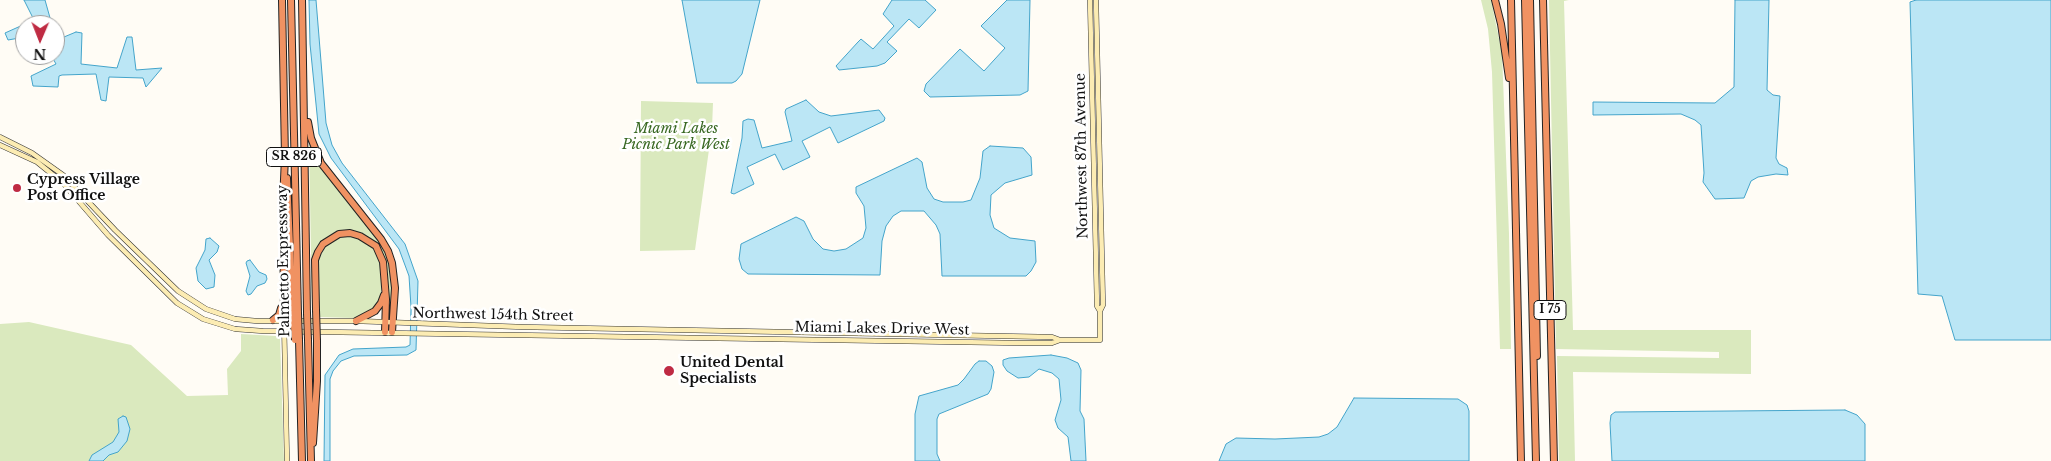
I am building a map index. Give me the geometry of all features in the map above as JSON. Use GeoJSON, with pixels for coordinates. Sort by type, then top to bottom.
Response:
{"type":"FeatureCollection","features":[{"type":"Feature","properties":{"kind":"highway"},"geometry":{"type":"LineString","coordinates":[[282,0],[285,157],[283,202],[284,320]]}},
{"type":"Feature","properties":{"kind":"highway","name":"Palmetto Expressway"},"geometry":{"type":"LineString","coordinates":[[291,0],[296,313],[302,461]]}},
{"type":"Feature","properties":{"kind":"highway"},"geometry":{"type":"LineString","coordinates":[[298,0],[302,164],[306,182]]}},
{"type":"Feature","properties":{"kind":"highway","name":"Palmetto Expressway"},"geometry":{"type":"LineString","coordinates":[[302,0],[311,460]]}},
{"type":"Feature","properties":{"kind":"highway"},"geometry":{"type":"LineString","coordinates":[[1495,0],[1504,38],[1514,112]]}},
{"type":"Feature","properties":{"kind":"highway","name":"I 75"},"geometry":{"type":"LineString","coordinates":[[1511,0],[1522,461]]}},
{"type":"Feature","properties":{"kind":"highway"},"geometry":{"type":"LineString","coordinates":[[1525,0],[1536,461]]}},
{"type":"Feature","properties":{"kind":"highway"},"geometry":{"type":"LineString","coordinates":[[1530,0],[1540,461]]}},
{"type":"Feature","properties":{"kind":"highway","name":"I 75"},"geometry":{"type":"LineString","coordinates":[[1543,0],[1554,461]]}},
{"type":"Feature","properties":{"kind":"highway"},"geometry":{"type":"LineString","coordinates":[[304,106],[311,138],[321,163],[382,240],[388,251],[394,274],[395,288],[389,323]]}},
{"type":"Feature","properties":{"kind":"highway"},"geometry":{"type":"LineString","coordinates":[[285,157],[296,313]]}},
{"type":"Feature","properties":{"kind":"highway"},"geometry":{"type":"LineString","coordinates":[[311,460],[314,435],[316,341],[315,260],[323,244],[339,234],[350,233],[360,236],[376,246],[383,262],[389,332]]}},
{"type":"Feature","properties":{"kind":"highway"},"geometry":{"type":"LineString","coordinates":[[356,321],[369,316],[378,308],[385,289]]}},
{"type":"Feature","properties":{"kind":"highway"},"geometry":{"type":"LineString","coordinates":[[273,320],[279,315],[283,305]]}},
{"type":"Feature","properties":{"kind":"main road","name":"Northwest 87th Avenue"},"geometry":{"type":"LineString","coordinates":[[1090,0],[1097,306],[1100,312]]}},
{"type":"Feature","properties":{"kind":"main road","name":"Northwest 87th Avenue"},"geometry":{"type":"LineString","coordinates":[[1096,0],[1103,305],[1100,312],[1100,340]]}},
{"type":"Feature","properties":{"kind":"main road","name":"Northwest 154th Street"},"geometry":{"type":"LineString","coordinates":[[0,137],[32,153],[63,175],[172,286],[196,304],[216,314],[251,321],[356,321],[409,324],[702,330]]}},
{"type":"Feature","properties":{"kind":"main road","name":"Northwest 154th Street"},"geometry":{"type":"LineString","coordinates":[[0,145],[36,162],[63,183],[108,235],[170,296],[187,310],[209,321],[232,328],[284,331],[702,337]]}},
{"type":"Feature","properties":{"kind":"main road"},"geometry":{"type":"LineString","coordinates":[[284,320],[287,461]]}},
{"type":"Feature","properties":{"kind":"main road","name":"Miami Lakes Drive West"},"geometry":{"type":"LineString","coordinates":[[702,330],[1052,337],[1060,340]]}},
{"type":"Feature","properties":{"kind":"main road","name":"Miami Lakes Drive West"},"geometry":{"type":"LineString","coordinates":[[702,337],[1040,343],[1052,343],[1060,340],[1100,340]]}},
{"type":"Feature","properties":{"kind":"green space"},"geometry":{"type":"Polygon","coordinates":[[[1481,0],[1491,0],[1502,53],[1511,349],[1500,349],[1492,72],[1488,29],[1481,0]]]}},
{"type":"Feature","properties":{"kind":"green space"},"geometry":{"type":"Polygon","coordinates":[[[1549,0],[1569,0],[1564,1],[1573,330],[1751,330],[1751,374],[1573,372],[1575,461],[1559,461],[1557,356],[1719,358],[1719,352],[1556,349],[1549,0]]]}},
{"type":"Feature","properties":{"kind":"green space","name":"Miami Lakes Picnic Park West"},"geometry":{"type":"Polygon","coordinates":[[[641,101],[713,103],[712,128],[695,250],[640,251],[641,101]]]}},
{"type":"Feature","properties":{"kind":"green space"},"geometry":{"type":"Polygon","coordinates":[[[309,142],[325,173],[379,240],[384,250],[389,261],[392,287],[390,317],[388,315],[387,270],[378,247],[343,232],[318,250],[314,311],[312,311],[309,142]]]}},
{"type":"Feature","properties":{"kind":"green space"},"geometry":{"type":"Polygon","coordinates":[[[346,236],[362,239],[376,250],[382,268],[381,295],[376,307],[364,316],[354,318],[319,317],[318,260],[327,244],[335,239],[346,236]]]}},
{"type":"Feature","properties":{"kind":"green space"},"geometry":{"type":"Polygon","coordinates":[[[29,322],[131,345],[187,396],[228,395],[227,369],[241,351],[241,334],[276,336],[280,338],[284,461],[0,461],[0,324],[29,322]]]}},
{"type":"Feature","properties":{"kind":"water"},"geometry":{"type":"Polygon","coordinates":[[[24,0],[45,0],[49,15],[32,15],[24,0]]]}},
{"type":"Feature","properties":{"kind":"water"},"geometry":{"type":"Polygon","coordinates":[[[309,0],[316,0],[326,123],[332,145],[342,163],[405,244],[418,281],[416,350],[407,355],[354,356],[341,361],[333,371],[330,379],[330,461],[324,461],[325,375],[339,355],[353,349],[406,347],[410,345],[411,307],[409,276],[399,249],[331,158],[319,134],[310,44],[309,0]]]}},
{"type":"Feature","properties":{"kind":"water"},"geometry":{"type":"Polygon","coordinates":[[[682,0],[760,0],[742,74],[736,81],[732,83],[697,83],[682,0]]]}},
{"type":"Feature","properties":{"kind":"water"},"geometry":{"type":"Polygon","coordinates":[[[892,0],[925,0],[936,10],[919,28],[909,19],[887,42],[897,51],[885,63],[877,66],[839,70],[836,66],[861,39],[873,49],[894,26],[883,14],[892,0]]]}},
{"type":"Feature","properties":{"kind":"water"},"geometry":{"type":"Polygon","coordinates":[[[1007,0],[1030,0],[1028,91],[1020,95],[930,97],[924,91],[926,84],[960,49],[984,71],[1005,48],[981,26],[1007,0]]]}},
{"type":"Feature","properties":{"kind":"water"},"geometry":{"type":"Polygon","coordinates":[[[1735,0],[1769,0],[1767,90],[1773,95],[1780,96],[1776,158],[1779,164],[1787,168],[1788,175],[1776,174],[1758,177],[1751,181],[1744,198],[1715,199],[1703,182],[1701,125],[1695,120],[1681,114],[1593,115],[1593,102],[1715,103],[1734,87],[1735,0]]]}},
{"type":"Feature","properties":{"kind":"water"},"geometry":{"type":"Polygon","coordinates":[[[1916,0],[2051,0],[2051,340],[1955,340],[1942,296],[1918,294],[1910,2],[1916,0]]]}},
{"type":"Feature","properties":{"kind":"water"},"geometry":{"type":"Polygon","coordinates":[[[15,29],[15,39],[8,40],[5,33],[15,29]]]}},
{"type":"Feature","properties":{"kind":"water"},"geometry":{"type":"Polygon","coordinates":[[[76,32],[82,33],[81,64],[117,68],[127,37],[132,37],[136,70],[162,68],[146,87],[143,78],[109,77],[106,101],[101,100],[96,74],[59,76],[58,87],[33,86],[31,76],[54,65],[65,65],[65,37],[76,32]]]}},
{"type":"Feature","properties":{"kind":"water"},"geometry":{"type":"Polygon","coordinates":[[[806,100],[819,112],[831,116],[879,110],[885,118],[884,121],[838,143],[830,127],[802,141],[810,157],[783,170],[775,154],[747,167],[754,184],[734,194],[731,193],[742,138],[743,121],[748,119],[754,120],[762,148],[792,141],[785,112],[786,109],[806,100]]]}},
{"type":"Feature","properties":{"kind":"water"},"geometry":{"type":"Polygon","coordinates":[[[990,146],[1023,148],[1031,157],[1032,175],[1005,183],[991,195],[990,215],[994,228],[1010,238],[1035,241],[1036,262],[1026,276],[942,276],[940,234],[936,225],[924,211],[901,211],[893,216],[886,226],[882,241],[880,275],[748,274],[742,269],[739,259],[741,244],[796,217],[804,221],[813,239],[823,249],[834,251],[846,249],[863,238],[866,228],[864,206],[856,193],[856,187],[917,158],[922,162],[927,188],[934,199],[943,202],[971,200],[980,178],[983,151],[990,146]]]}},
{"type":"Feature","properties":{"kind":"water"},"geometry":{"type":"Polygon","coordinates":[[[210,238],[219,246],[217,252],[209,260],[215,275],[214,287],[206,289],[198,281],[196,268],[205,250],[206,239],[210,238]]]}},
{"type":"Feature","properties":{"kind":"water"},"geometry":{"type":"Polygon","coordinates":[[[250,260],[259,272],[266,275],[267,279],[265,283],[257,286],[248,295],[246,291],[250,276],[246,263],[250,260]]]}},
{"type":"Feature","properties":{"kind":"water"},"geometry":{"type":"Polygon","coordinates":[[[1051,355],[1067,358],[1078,363],[1081,370],[1080,411],[1084,419],[1086,461],[1071,461],[1068,437],[1058,428],[1055,420],[1061,400],[1059,379],[1052,373],[1039,369],[1029,377],[1018,378],[1007,371],[1003,365],[1003,360],[1009,358],[1051,355]]]}},
{"type":"Feature","properties":{"kind":"water"},"geometry":{"type":"Polygon","coordinates":[[[979,361],[986,361],[992,366],[994,372],[991,389],[988,394],[939,414],[937,419],[937,454],[940,461],[915,461],[915,414],[919,396],[958,385],[979,361]]]}},
{"type":"Feature","properties":{"kind":"water"},"geometry":{"type":"Polygon","coordinates":[[[1354,398],[1458,399],[1467,405],[1469,411],[1469,461],[1219,461],[1226,444],[1236,438],[1275,439],[1319,437],[1328,434],[1337,427],[1354,398]]]}},
{"type":"Feature","properties":{"kind":"water"},"geometry":{"type":"Polygon","coordinates":[[[1845,410],[1857,415],[1865,424],[1865,461],[1612,461],[1610,423],[1611,415],[1615,412],[1845,410]]]}},
{"type":"Feature","properties":{"kind":"water"},"geometry":{"type":"Polygon","coordinates":[[[123,416],[126,417],[130,429],[127,441],[118,452],[109,455],[103,461],[89,461],[92,455],[113,442],[119,432],[118,419],[123,416]]]}},
{"type":"Feature","properties":{"kind":"place","name":"Cypress Village Post Office"},"geometry":{"type":"Point","coordinates":[17,188]}},
{"type":"Feature","properties":{"kind":"place","name":"United Dental Specialists"},"geometry":{"type":"Point","coordinates":[669,371]}}]}
